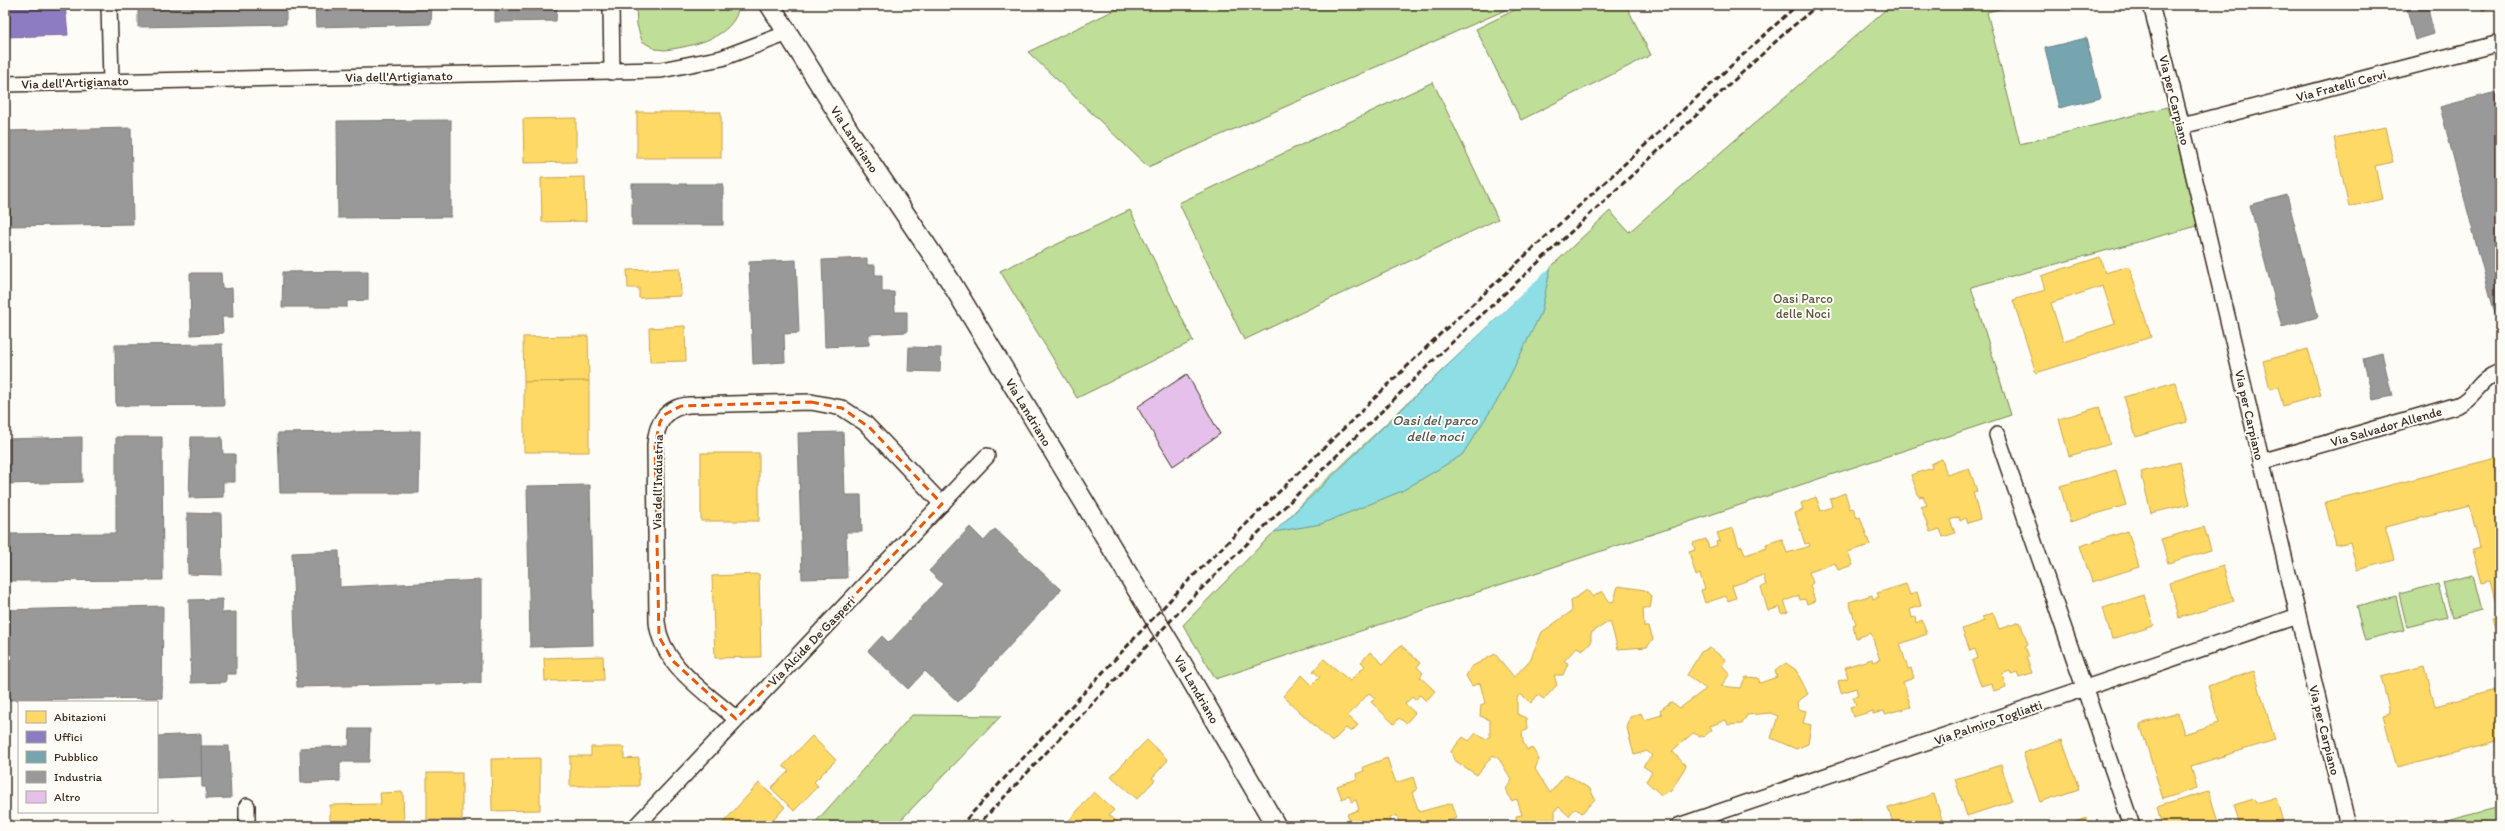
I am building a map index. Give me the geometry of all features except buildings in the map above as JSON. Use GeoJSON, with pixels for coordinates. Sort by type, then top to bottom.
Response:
{"type":"FeatureCollection","features":[{"type":"Feature","properties":{"kind":"street"},"geometry":{"type":"LineString","coordinates":[[109,5],[111,81]]}},
{"type":"Feature","properties":{"kind":"street"},"geometry":{"type":"LineString","coordinates":[[611,5],[612,72]]}},
{"type":"Feature","properties":{"kind":"street","name":"Via Landriano"},"geometry":{"type":"LineString","coordinates":[[770,5],[851,134],[949,279],[1178,657],[1276,826]]}},
{"type":"Feature","properties":{"kind":"street","name":"Via per Carpiano"},"geometry":{"type":"LineString","coordinates":[[2151,5],[2182,126],[2348,826]]}},
{"type":"Feature","properties":{"kind":"street","name":"Via dell'Artigianato"},"geometry":{"type":"LineString","coordinates":[[5,84],[612,72],[675,69],[722,58],[788,33]]}},
{"type":"Feature","properties":{"kind":"street","name":"Via Fratelli Cervi"},"geometry":{"type":"LineString","coordinates":[[2182,126],[2500,43]]}},
{"type":"Feature","properties":{"kind":"street","name":"Via Salvador Allende"},"geometry":{"type":"LineString","coordinates":[[2261,462],[2454,407],[2468,400],[2486,378],[2500,372]]}},
{"type":"Feature","properties":{"kind":"street","name":"Via dell'Industria"},"geometry":{"type":"LineString","coordinates":[[736,719],[673,662],[662,646],[659,637],[657,622],[655,445],[657,430],[664,415],[676,408],[689,405],[811,402],[842,408],[865,423],[942,504]]}},
{"type":"Feature","properties":{"kind":"street"},"geometry":{"type":"LineString","coordinates":[[1997,435],[2132,826]]}},
{"type":"Feature","properties":{"kind":"street","name":"Via Alcide De Gasperi"},"geometry":{"type":"LineString","coordinates":[[636,826],[987,456]]}},
{"type":"Feature","properties":{"kind":"street","name":"Via Palmiro Togliatti"},"geometry":{"type":"LineString","coordinates":[[1678,826],[2298,616]]}},
{"type":"Feature","properties":{"kind":"street"},"geometry":{"type":"LineString","coordinates":[[247,806],[247,826]]}},
{"type":"Feature","properties":{"kind":"highlighted area"},"geometry":{"type":"Polygon","coordinates":[[[811,402],[842,408],[870,428],[942,504],[736,719],[673,661],[659,637],[655,445],[660,422],[664,415],[681,406],[811,402]]]}},
{"type":"Feature","properties":{"kind":"green space"},"geometry":{"type":"Polygon","coordinates":[[[636,5],[739,5],[736,16],[730,25],[721,33],[700,43],[665,50],[655,49],[642,41],[637,25],[636,5]]]}},
{"type":"Feature","properties":{"kind":"green space"},"geometry":{"type":"Polygon","coordinates":[[[1125,5],[1517,5],[1148,167],[1028,52],[1125,5]]]}},
{"type":"Feature","properties":{"kind":"green space"},"geometry":{"type":"Polygon","coordinates":[[[1525,5],[1626,5],[1651,55],[1521,120],[1476,29],[1525,5]]]}},
{"type":"Feature","properties":{"kind":"green space","name":"Oasi Parco delle Noci"},"geometry":{"type":"Polygon","coordinates":[[[1891,5],[2015,5],[1987,12],[2020,144],[2167,107],[2201,225],[1971,287],[2011,415],[1216,679],[1183,625],[1314,491],[1610,211],[1629,232],[1891,5]]]}},
{"type":"Feature","properties":{"kind":"green space"},"geometry":{"type":"Polygon","coordinates":[[[1433,82],[1498,219],[1244,340],[1179,203],[1433,82]]]}},
{"type":"Feature","properties":{"kind":"green space"},"geometry":{"type":"Polygon","coordinates":[[[1130,210],[1193,341],[1077,398],[1000,271],[1130,210]]]}},
{"type":"Feature","properties":{"kind":"green space"},"geometry":{"type":"Polygon","coordinates":[[[2473,575],[2482,610],[2452,618],[2443,582],[2473,575]]]}},
{"type":"Feature","properties":{"kind":"green space"},"geometry":{"type":"Polygon","coordinates":[[[2438,584],[2447,617],[2407,627],[2399,594],[2438,584]]]}},
{"type":"Feature","properties":{"kind":"green space"},"geometry":{"type":"Polygon","coordinates":[[[2396,597],[2404,630],[2365,640],[2356,607],[2396,597]]]}},
{"type":"Feature","properties":{"kind":"green space"},"geometry":{"type":"Polygon","coordinates":[[[912,715],[1001,716],[895,826],[812,826],[912,715]]]}},
{"type":"Feature","properties":{"kind":"green space"},"geometry":{"type":"Polygon","coordinates":[[[2500,807],[2500,826],[2426,826],[2500,807]]]}},
{"type":"Feature","properties":{"kind":"water","name":"Oasi del parco delle noci"},"geometry":{"type":"Polygon","coordinates":[[[1551,266],[1541,313],[1500,396],[1462,455],[1402,491],[1321,524],[1274,532],[1551,266]]]}},
{"type":"Feature","properties":{"kind":"pier"},"geometry":{"type":"Polygon","coordinates":[[[1550,265],[1553,265],[1314,491],[1272,534],[1272,531],[1550,265]]]}},
{"type":"Feature","properties":{"kind":"railway"},"geometry":{"type":"LineString","coordinates":[[960,826],[1184,585],[1437,337],[1797,5]]}},
{"type":"Feature","properties":{"kind":"railway"},"geometry":{"type":"LineString","coordinates":[[977,826],[1193,597],[1445,349],[1786,32],[1818,5]]}}]}
